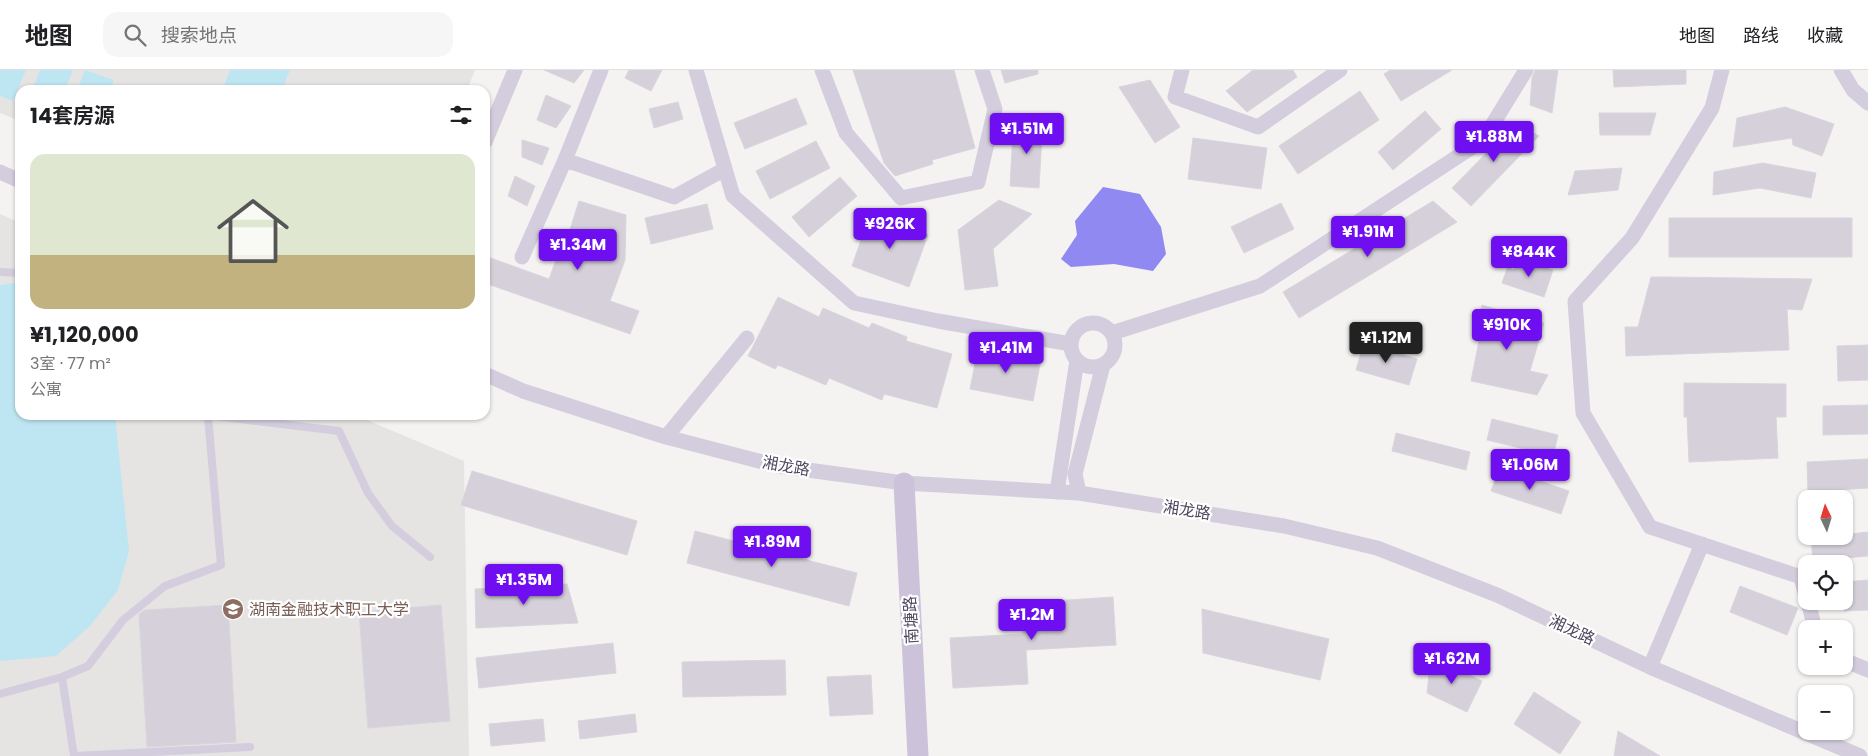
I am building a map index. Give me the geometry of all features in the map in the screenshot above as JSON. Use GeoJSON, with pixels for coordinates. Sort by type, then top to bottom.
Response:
{"type":"FeatureCollection","features":[{"type":"Feature","properties":{"kind":"street"},"geometry":{"type":"LineString","coordinates":[[490,130],[515,70]]}},
{"type":"Feature","properties":{"kind":"street"},"geometry":{"type":"LineString","coordinates":[[522,257],[601,70]]}},
{"type":"Feature","properties":{"kind":"street"},"geometry":{"type":"LineString","coordinates":[[696,70],[733,196],[854,303],[938,321],[1071,344]]}},
{"type":"Feature","properties":{"kind":"street"},"geometry":{"type":"LineString","coordinates":[[822,70],[846,133],[901,198],[978,182],[995,109],[982,70]]}},
{"type":"Feature","properties":{"kind":"street"},"geometry":{"type":"LineString","coordinates":[[1182,70],[1175,97],[1258,127],[1340,70]]}},
{"type":"Feature","properties":{"kind":"street"},"geometry":{"type":"LineString","coordinates":[[1112,333],[1260,286],[1483,140],[1526,70]]}},
{"type":"Feature","properties":{"kind":"street"},"geometry":{"type":"LineString","coordinates":[[1722,70],[1712,108],[1632,238],[1575,301],[1583,413],[1650,527],[1798,576]]}},
{"type":"Feature","properties":{"kind":"street"},"geometry":{"type":"LineString","coordinates":[[1841,70],[1853,90],[1868,103]]}},
{"type":"Feature","properties":{"kind":"street"},"geometry":{"type":"LineString","coordinates":[[564,160],[674,197],[725,169]]}},
{"type":"Feature","properties":{"kind":"street"},"geometry":{"type":"LineString","coordinates":[[0,172],[15,179]]}},
{"type":"Feature","properties":{"kind":"street"},"geometry":{"type":"LineString","coordinates":[[1056,492],[1076,360],[1071,344],[1076,331],[1088,324],[1103,326],[1112,333],[1116,344],[1115,352],[1111,359],[1103,365],[1091,368],[1076,360]]}},
{"type":"Feature","properties":{"kind":"street"},"geometry":{"type":"LineString","coordinates":[[666,437],[747,338]]}},
{"type":"Feature","properties":{"kind":"street"},"geometry":{"type":"LineString","coordinates":[[1078,493],[1075,474],[1103,365]]}},
{"type":"Feature","properties":{"kind":"street","name":"湘龙路"},"geometry":{"type":"LineString","coordinates":[[490,376],[523,391],[666,437],[778,466],[904,484],[1078,493],[1284,526],[1377,548],[1497,595],[1650,667],[1860,756]]}},
{"type":"Feature","properties":{"kind":"street","name":"南塘路"},"geometry":{"type":"LineString","coordinates":[[904,484],[918,756]]}},
{"type":"Feature","properties":{"kind":"street"},"geometry":{"type":"LineString","coordinates":[[1650,667],[1702,544]]}},
{"type":"Feature","properties":{"kind":"street"},"geometry":{"type":"LineString","coordinates":[[1853,664],[1868,670]]}},
{"type":"Feature","properties":{"kind":"lane"},"geometry":{"type":"LineString","coordinates":[[0,272],[15,273]]}},
{"type":"Feature","properties":{"kind":"lane"},"geometry":{"type":"LineString","coordinates":[[0,694],[62,677],[88,666],[123,620],[165,586],[221,565],[207,420]]}},
{"type":"Feature","properties":{"kind":"lane"},"geometry":{"type":"LineString","coordinates":[[278,420],[339,431],[368,493],[392,526],[430,557]]}},
{"type":"Feature","properties":{"kind":"lane"},"geometry":{"type":"LineString","coordinates":[[62,677],[74,756],[250,746]]}},
{"type":"Feature","properties":{"kind":"shaded area"},"geometry":{"type":"Polygon","coordinates":[[[0,70],[475,70],[469,85],[15,85],[15,119],[0,113],[0,70]]]}},
{"type":"Feature","properties":{"kind":"shaded area"},"geometry":{"type":"Polygon","coordinates":[[[0,70],[26,70],[20,85],[15,85],[13,101],[0,96],[0,70]]]}},
{"type":"Feature","properties":{"kind":"shaded area"},"geometry":{"type":"Polygon","coordinates":[[[40,70],[73,70],[67,85],[34,85],[40,70]]]}},
{"type":"Feature","properties":{"kind":"shaded area"},"geometry":{"type":"Polygon","coordinates":[[[85,70],[114,80],[112,85],[79,85],[85,70]]]}},
{"type":"Feature","properties":{"kind":"shaded area"},"geometry":{"type":"Polygon","coordinates":[[[230,70],[290,70],[284,85],[224,85],[230,70]]]}},
{"type":"Feature","properties":{"kind":"shaded area"},"geometry":{"type":"Polygon","coordinates":[[[1103,187],[1140,194],[1161,227],[1166,254],[1153,271],[1114,264],[1071,267],[1061,259],[1077,235],[1075,221],[1103,187]]]}},
{"type":"Feature","properties":{"kind":"shaded area","name":"湖南金融技术职工大学"},"geometry":{"type":"Polygon","coordinates":[[[0,214],[15,221],[15,420],[367,420],[464,461],[469,756],[0,756],[0,214]]]}},
{"type":"Feature","properties":{"kind":"shaded area"},"geometry":{"type":"Polygon","coordinates":[[[15,283],[15,420],[116,420],[129,551],[118,590],[90,626],[56,656],[0,661],[0,285],[15,283]]]}},
{"type":"Feature","properties":{"kind":"building"},"geometry":{"type":"Polygon","coordinates":[[[544,70],[584,70],[574,83],[544,70]]]}},
{"type":"Feature","properties":{"kind":"building"},"geometry":{"type":"Polygon","coordinates":[[[629,70],[662,70],[651,91],[625,78],[629,70]]]}},
{"type":"Feature","properties":{"kind":"building"},"geometry":{"type":"Polygon","coordinates":[[[853,70],[954,70],[975,148],[932,160],[933,164],[895,176],[884,163],[853,70]]]}},
{"type":"Feature","properties":{"kind":"building"},"geometry":{"type":"Polygon","coordinates":[[[1001,70],[1038,70],[1038,74],[1005,83],[1001,70]]]}},
{"type":"Feature","properties":{"kind":"building"},"geometry":{"type":"Polygon","coordinates":[[[1253,70],[1293,70],[1297,77],[1247,112],[1226,91],[1253,70]]]}},
{"type":"Feature","properties":{"kind":"building"},"geometry":{"type":"Polygon","coordinates":[[[1390,70],[1452,70],[1401,101],[1384,74],[1390,70]]]}},
{"type":"Feature","properties":{"kind":"building"},"geometry":{"type":"Polygon","coordinates":[[[1535,70],[1558,70],[1552,113],[1530,105],[1532,78],[1535,70]]]}},
{"type":"Feature","properties":{"kind":"building"},"geometry":{"type":"Polygon","coordinates":[[[1613,70],[1686,70],[1686,84],[1614,87],[1613,70]]]}},
{"type":"Feature","properties":{"kind":"building"},"geometry":{"type":"Polygon","coordinates":[[[1150,80],[1180,127],[1155,143],[1119,87],[1150,80]]]}},
{"type":"Feature","properties":{"kind":"building"},"geometry":{"type":"Polygon","coordinates":[[[1360,91],[1379,120],[1298,174],[1279,146],[1360,91]]]}},
{"type":"Feature","properties":{"kind":"building"},"geometry":{"type":"Polygon","coordinates":[[[546,95],[571,106],[556,128],[537,120],[546,95]]]}},
{"type":"Feature","properties":{"kind":"building"},"geometry":{"type":"Polygon","coordinates":[[[796,98],[807,124],[745,149],[734,123],[796,98]]]}},
{"type":"Feature","properties":{"kind":"building"},"geometry":{"type":"Polygon","coordinates":[[[678,102],[683,119],[654,128],[649,109],[678,102]]]}},
{"type":"Feature","properties":{"kind":"building"},"geometry":{"type":"Polygon","coordinates":[[[1785,107],[1834,124],[1822,156],[1793,145],[1792,138],[1733,147],[1737,118],[1785,107]]]}},
{"type":"Feature","properties":{"kind":"building"},"geometry":{"type":"Polygon","coordinates":[[[1425,111],[1441,129],[1393,170],[1378,152],[1425,111]]]}},
{"type":"Feature","properties":{"kind":"building"},"geometry":{"type":"Polygon","coordinates":[[[1599,113],[1656,113],[1650,135],[1600,135],[1599,113]]]}},
{"type":"Feature","properties":{"kind":"building"},"geometry":{"type":"Polygon","coordinates":[[[1043,117],[1039,188],[1010,186],[1013,130],[1043,117]]]}},
{"type":"Feature","properties":{"kind":"building"},"geometry":{"type":"Polygon","coordinates":[[[1516,123],[1539,136],[1471,206],[1452,188],[1516,123]]]}},
{"type":"Feature","properties":{"kind":"building"},"geometry":{"type":"Polygon","coordinates":[[[1193,138],[1267,148],[1261,189],[1188,179],[1193,138]]]}},
{"type":"Feature","properties":{"kind":"building"},"geometry":{"type":"Polygon","coordinates":[[[522,140],[549,148],[542,165],[522,157],[522,140]]]}},
{"type":"Feature","properties":{"kind":"building"},"geometry":{"type":"Polygon","coordinates":[[[816,141],[830,168],[770,199],[756,171],[816,141]]]}},
{"type":"Feature","properties":{"kind":"building"},"geometry":{"type":"Polygon","coordinates":[[[1763,163],[1816,173],[1811,198],[1760,188],[1713,195],[1714,172],[1763,163]]]}},
{"type":"Feature","properties":{"kind":"building"},"geometry":{"type":"Polygon","coordinates":[[[1622,168],[1618,190],[1568,195],[1575,171],[1622,168]]]}},
{"type":"Feature","properties":{"kind":"building"},"geometry":{"type":"Polygon","coordinates":[[[515,176],[535,186],[527,206],[508,196],[515,176]]]}},
{"type":"Feature","properties":{"kind":"building"},"geometry":{"type":"Polygon","coordinates":[[[840,177],[857,196],[809,237],[792,217],[840,177]]]}},
{"type":"Feature","properties":{"kind":"building"},"geometry":{"type":"Polygon","coordinates":[[[999,200],[1032,214],[993,249],[998,286],[965,290],[958,230],[999,200]]]}},
{"type":"Feature","properties":{"kind":"building"},"geometry":{"type":"Polygon","coordinates":[[[579,201],[626,215],[625,260],[610,301],[639,311],[630,334],[490,285],[490,258],[549,279],[564,238],[567,239],[579,201]]]}},
{"type":"Feature","properties":{"kind":"building"},"geometry":{"type":"Polygon","coordinates":[[[1433,201],[1457,222],[1299,318],[1283,292],[1433,201]]]}},
{"type":"Feature","properties":{"kind":"building"},"geometry":{"type":"Polygon","coordinates":[[[1281,203],[1294,229],[1244,253],[1231,227],[1281,203]]]}},
{"type":"Feature","properties":{"kind":"building"},"geometry":{"type":"Polygon","coordinates":[[[707,204],[713,229],[651,244],[645,218],[707,204]]]}},
{"type":"Feature","properties":{"kind":"building"},"geometry":{"type":"Polygon","coordinates":[[[870,214],[928,235],[909,287],[852,266],[870,214]]]}},
{"type":"Feature","properties":{"kind":"building"},"geometry":{"type":"Polygon","coordinates":[[[1669,218],[1852,218],[1852,257],[1669,257],[1669,218]]]}},
{"type":"Feature","properties":{"kind":"building"},"geometry":{"type":"Polygon","coordinates":[[[1523,260],[1553,270],[1544,297],[1502,283],[1508,266],[1513,270],[1523,260]]]}},
{"type":"Feature","properties":{"kind":"building"},"geometry":{"type":"Polygon","coordinates":[[[1651,277],[1812,279],[1802,310],[1787,309],[1789,350],[1626,356],[1625,327],[1638,327],[1651,277]]]}},
{"type":"Feature","properties":{"kind":"building"},"geometry":{"type":"Polygon","coordinates":[[[778,297],[819,317],[823,308],[869,328],[872,323],[907,337],[906,341],[952,354],[937,408],[884,394],[882,400],[829,378],[826,385],[778,365],[775,369],[748,356],[778,297]]]}},
{"type":"Feature","properties":{"kind":"building"},"geometry":{"type":"Polygon","coordinates":[[[1482,305],[1544,323],[1530,371],[1548,375],[1537,395],[1471,381],[1479,341],[1472,339],[1482,305]]]}},
{"type":"Feature","properties":{"kind":"building"},"geometry":{"type":"Polygon","coordinates":[[[1364,343],[1417,359],[1409,385],[1356,370],[1364,343]]]}},
{"type":"Feature","properties":{"kind":"building"},"geometry":{"type":"Polygon","coordinates":[[[1868,345],[1868,380],[1838,381],[1837,346],[1868,345]]]}},
{"type":"Feature","properties":{"kind":"building"},"geometry":{"type":"Polygon","coordinates":[[[978,348],[1041,359],[1033,401],[970,389],[978,348]]]}},
{"type":"Feature","properties":{"kind":"building"},"geometry":{"type":"Polygon","coordinates":[[[1684,383],[1786,384],[1786,417],[1776,417],[1778,458],[1689,462],[1687,417],[1684,417],[1684,383]]]}},
{"type":"Feature","properties":{"kind":"building"},"geometry":{"type":"Polygon","coordinates":[[[1868,405],[1868,434],[1823,435],[1823,406],[1868,405]]]}},
{"type":"Feature","properties":{"kind":"building"},"geometry":{"type":"Polygon","coordinates":[[[1492,419],[1558,435],[1553,456],[1487,440],[1492,419]]]}},
{"type":"Feature","properties":{"kind":"building"},"geometry":{"type":"Polygon","coordinates":[[[1396,433],[1470,452],[1466,470],[1392,451],[1396,433]]]}},
{"type":"Feature","properties":{"kind":"building"},"geometry":{"type":"Polygon","coordinates":[[[1868,459],[1868,488],[1808,490],[1807,462],[1868,459]]]}},
{"type":"Feature","properties":{"kind":"building"},"geometry":{"type":"Polygon","coordinates":[[[1500,467],[1569,491],[1561,514],[1491,491],[1500,467]]]}},
{"type":"Feature","properties":{"kind":"building"},"geometry":{"type":"Polygon","coordinates":[[[472,471],[637,521],[627,555],[461,505],[472,471]]]}},
{"type":"Feature","properties":{"kind":"building"},"geometry":{"type":"Polygon","coordinates":[[[695,531],[857,573],[849,606],[687,563],[695,531]]]}},
{"type":"Feature","properties":{"kind":"building"},"geometry":{"type":"Polygon","coordinates":[[[1868,532],[1868,556],[1853,557],[1853,555],[1812,555],[1812,545],[1853,545],[1853,534],[1868,532]]]}},
{"type":"Feature","properties":{"kind":"building"},"geometry":{"type":"Polygon","coordinates":[[[1868,580],[1868,610],[1844,611],[1853,610],[1853,581],[1868,580]]]}},
{"type":"Feature","properties":{"kind":"building"},"geometry":{"type":"Polygon","coordinates":[[[567,584],[578,623],[476,628],[475,589],[567,584]]]}},
{"type":"Feature","properties":{"kind":"building"},"geometry":{"type":"Polygon","coordinates":[[[1740,586],[1798,608],[1787,635],[1730,612],[1740,586]]]}},
{"type":"Feature","properties":{"kind":"building"},"geometry":{"type":"Polygon","coordinates":[[[1113,597],[1116,645],[1026,650],[1028,684],[953,688],[950,638],[1023,634],[1021,603],[1113,597]]]}},
{"type":"Feature","properties":{"kind":"building"},"geometry":{"type":"Polygon","coordinates":[[[228,605],[236,742],[147,747],[139,614],[145,610],[228,605]]]}},
{"type":"Feature","properties":{"kind":"building"},"geometry":{"type":"Polygon","coordinates":[[[441,605],[450,721],[368,728],[359,612],[441,605]]]}},
{"type":"Feature","properties":{"kind":"building"},"geometry":{"type":"Polygon","coordinates":[[[1202,609],[1329,639],[1320,680],[1203,653],[1202,609]]]}},
{"type":"Feature","properties":{"kind":"building"},"geometry":{"type":"Polygon","coordinates":[[[613,643],[616,673],[479,688],[476,658],[613,643]]]}},
{"type":"Feature","properties":{"kind":"building"},"geometry":{"type":"Polygon","coordinates":[[[1431,657],[1482,681],[1467,712],[1427,693],[1431,657]]]}},
{"type":"Feature","properties":{"kind":"building"},"geometry":{"type":"Polygon","coordinates":[[[785,660],[786,695],[683,697],[682,662],[785,660]]]}},
{"type":"Feature","properties":{"kind":"building"},"geometry":{"type":"Polygon","coordinates":[[[871,675],[873,714],[830,716],[827,677],[871,675]]]}},
{"type":"Feature","properties":{"kind":"building"},"geometry":{"type":"Polygon","coordinates":[[[1534,692],[1581,722],[1560,754],[1514,724],[1534,692]]]}},
{"type":"Feature","properties":{"kind":"building"},"geometry":{"type":"Polygon","coordinates":[[[635,714],[637,732],[580,739],[578,721],[635,714]]]}},
{"type":"Feature","properties":{"kind":"building"},"geometry":{"type":"Polygon","coordinates":[[[543,719],[545,741],[491,746],[489,724],[543,719]]]}},
{"type":"Feature","properties":{"kind":"building"},"geometry":{"type":"Polygon","coordinates":[[[1618,731],[1660,756],[1614,756],[1618,731]]]}},
{"type":"Feature","properties":{"kind":"place","name":"湖南金融技术职工大学"},"geometry":{"type":"Point","coordinates":[233,609]}}]}
